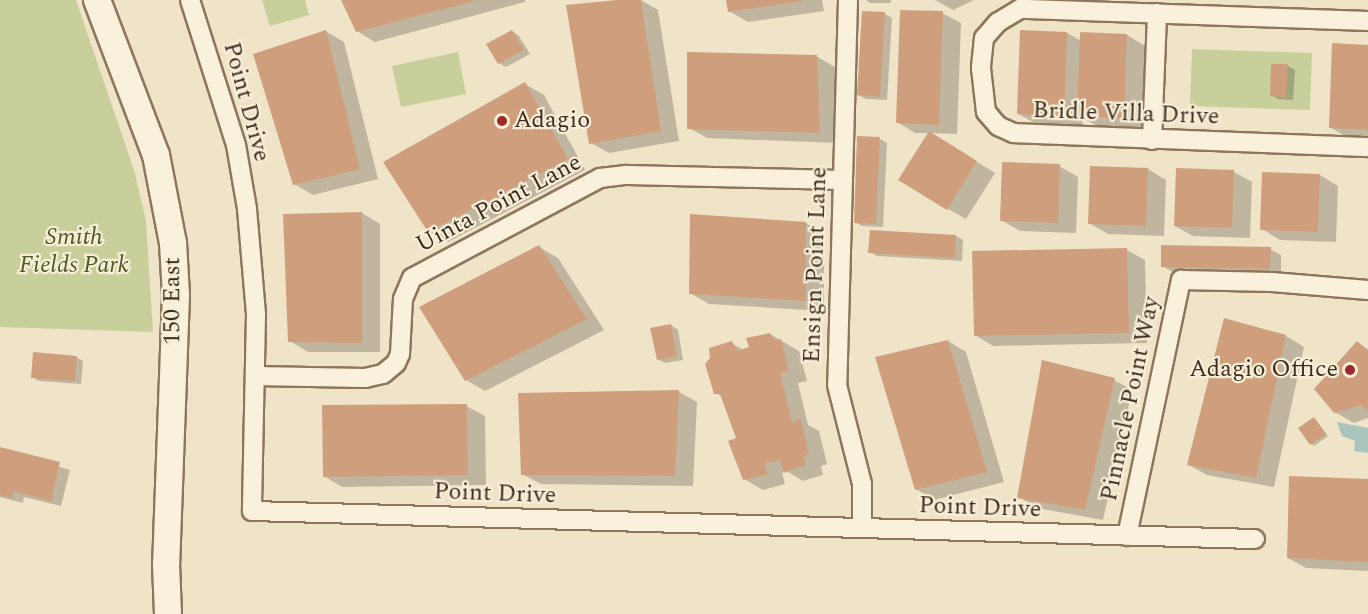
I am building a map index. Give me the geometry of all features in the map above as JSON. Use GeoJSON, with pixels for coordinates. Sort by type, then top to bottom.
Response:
{"type":"FeatureCollection","features":[{"type":"Feature","properties":{"kind":"street","name":"150 East"},"geometry":{"type":"LineString","coordinates":[[97,0],[156,155],[173,243],[176,295],[166,564],[168,614]]}},
{"type":"Feature","properties":{"kind":"street","name":"Point Drive"},"geometry":{"type":"LineString","coordinates":[[190,0],[236,145],[254,262],[255,376],[252,511],[1255,539]]}},
{"type":"Feature","properties":{"kind":"street","name":"Ensign Point Lane"},"geometry":{"type":"LineString","coordinates":[[848,0],[837,385],[862,484],[862,528]]}},
{"type":"Feature","properties":{"kind":"street","name":"Bridle Villa Drive"},"geometry":{"type":"LineString","coordinates":[[1157,13],[1020,9],[998,22],[984,38],[981,68],[986,112],[998,126],[1030,135],[1368,147]]}},
{"type":"Feature","properties":{"kind":"street"},"geometry":{"type":"LineString","coordinates":[[1152,140],[1157,13],[1368,21]]}},
{"type":"Feature","properties":{"kind":"street","name":"Uinta Point Lane"},"geometry":{"type":"LineString","coordinates":[[255,376],[365,378],[383,374],[400,354],[403,299],[412,278],[600,178],[627,175],[843,180]]}},
{"type":"Feature","properties":{"kind":"street","name":"Pinnacle Point Way"},"geometry":{"type":"LineString","coordinates":[[1127,536],[1181,280],[1272,282],[1368,290]]}},
{"type":"Feature","properties":{"kind":"green space","name":"Smith Fields Park"},"geometry":{"type":"Polygon","coordinates":[[[0,0],[76,0],[134,170],[146,221],[153,332],[0,327],[0,0]]]}},
{"type":"Feature","properties":{"kind":"green space"},"geometry":{"type":"Polygon","coordinates":[[[262,0],[305,0],[309,15],[270,26],[262,0]]]}},
{"type":"Feature","properties":{"kind":"green space"},"geometry":{"type":"Polygon","coordinates":[[[1192,49],[1312,53],[1310,110],[1190,106],[1192,49]]]}},
{"type":"Feature","properties":{"kind":"green space"},"geometry":{"type":"Polygon","coordinates":[[[458,52],[466,94],[401,107],[392,66],[458,52]]]}},
{"type":"Feature","properties":{"kind":"water"},"geometry":{"type":"Polygon","coordinates":[[[1337,422],[1368,428],[1368,453],[1354,451],[1355,441],[1342,436],[1337,422]]]}},
{"type":"Feature","properties":{"kind":"building"},"geometry":{"type":"Polygon","coordinates":[[[341,0],[474,0],[474,1],[356,32],[341,0]]]}},
{"type":"Feature","properties":{"kind":"building","name":"Adagio"},"geometry":{"type":"Polygon","coordinates":[[[641,0],[661,131],[589,144],[566,5],[641,0]]]}},
{"type":"Feature","properties":{"kind":"building"},"geometry":{"type":"Polygon","coordinates":[[[726,0],[802,0],[802,1],[728,12],[726,0]]]}},
{"type":"Feature","properties":{"kind":"building"},"geometry":{"type":"Polygon","coordinates":[[[900,10],[943,11],[939,125],[896,123],[900,10]]]}},
{"type":"Feature","properties":{"kind":"building"},"geometry":{"type":"Polygon","coordinates":[[[862,11],[885,12],[880,97],[857,95],[862,11]]]}},
{"type":"Feature","properties":{"kind":"building"},"geometry":{"type":"Polygon","coordinates":[[[326,30],[360,169],[293,185],[253,54],[326,30]]]}},
{"type":"Feature","properties":{"kind":"building"},"geometry":{"type":"Polygon","coordinates":[[[512,30],[524,50],[498,64],[486,44],[512,30]]]}},
{"type":"Feature","properties":{"kind":"building"},"geometry":{"type":"Polygon","coordinates":[[[1020,30],[1067,32],[1064,116],[1017,114],[1020,30]]]}},
{"type":"Feature","properties":{"kind":"building"},"geometry":{"type":"Polygon","coordinates":[[[1080,32],[1127,34],[1124,118],[1077,116],[1080,32]]]}},
{"type":"Feature","properties":{"kind":"building"},"geometry":{"type":"Polygon","coordinates":[[[1332,43],[1368,45],[1368,130],[1329,128],[1332,43]]]}},
{"type":"Feature","properties":{"kind":"building"},"geometry":{"type":"Polygon","coordinates":[[[687,52],[817,55],[820,133],[687,129],[687,52]]]}},
{"type":"Feature","properties":{"kind":"building"},"geometry":{"type":"Polygon","coordinates":[[[1271,64],[1288,64],[1286,97],[1270,96],[1271,64]]]}},
{"type":"Feature","properties":{"kind":"building","name":"Adagio"},"geometry":{"type":"Polygon","coordinates":[[[525,82],[568,159],[428,232],[383,162],[525,82]]]}},
{"type":"Feature","properties":{"kind":"building"},"geometry":{"type":"Polygon","coordinates":[[[929,131],[977,161],[947,210],[898,180],[929,131]]]}},
{"type":"Feature","properties":{"kind":"building"},"geometry":{"type":"Polygon","coordinates":[[[857,136],[880,137],[876,224],[854,223],[857,136]]]}},
{"type":"Feature","properties":{"kind":"building"},"geometry":{"type":"Polygon","coordinates":[[[1002,162],[1060,164],[1058,223],[1000,221],[1002,162]]]}},
{"type":"Feature","properties":{"kind":"building"},"geometry":{"type":"Polygon","coordinates":[[[1090,166],[1148,168],[1146,226],[1088,224],[1090,166]]]}},
{"type":"Feature","properties":{"kind":"building"},"geometry":{"type":"Polygon","coordinates":[[[1176,168],[1234,170],[1232,228],[1174,226],[1176,168]]]}},
{"type":"Feature","properties":{"kind":"building"},"geometry":{"type":"Polygon","coordinates":[[[1262,172],[1320,174],[1318,232],[1260,230],[1262,172]]]}},
{"type":"Feature","properties":{"kind":"building"},"geometry":{"type":"Polygon","coordinates":[[[362,212],[362,343],[288,342],[283,214],[362,212]]]}},
{"type":"Feature","properties":{"kind":"building"},"geometry":{"type":"Polygon","coordinates":[[[690,214],[806,222],[806,301],[689,294],[690,214]]]}},
{"type":"Feature","properties":{"kind":"building"},"geometry":{"type":"Polygon","coordinates":[[[870,230],[956,235],[955,258],[868,253],[870,230]]]}},
{"type":"Feature","properties":{"kind":"building"},"geometry":{"type":"Polygon","coordinates":[[[539,245],[587,319],[465,381],[419,307],[539,245]]]}},
{"type":"Feature","properties":{"kind":"building"},"geometry":{"type":"Polygon","coordinates":[[[1161,245],[1271,247],[1270,269],[1161,267],[1161,245]]]}},
{"type":"Feature","properties":{"kind":"building"},"geometry":{"type":"Polygon","coordinates":[[[1127,248],[1129,333],[974,336],[972,251],[1127,248]]]}},
{"type":"Feature","properties":{"kind":"building"},"geometry":{"type":"Polygon","coordinates":[[[1224,318],[1286,335],[1256,478],[1187,465],[1224,318]]]}},
{"type":"Feature","properties":{"kind":"building"},"geometry":{"type":"Polygon","coordinates":[[[671,324],[677,356],[657,360],[650,328],[671,324]]]}},
{"type":"Feature","properties":{"kind":"building"},"geometry":{"type":"Polygon","coordinates":[[[770,333],[775,340],[781,339],[789,370],[780,373],[792,422],[801,419],[809,454],[803,456],[806,465],[784,472],[780,460],[764,463],[768,474],[743,480],[728,441],[736,438],[720,394],[714,394],[705,364],[710,358],[709,348],[732,341],[737,351],[749,347],[746,338],[770,333]]]}},
{"type":"Feature","properties":{"kind":"building"},"geometry":{"type":"Polygon","coordinates":[[[948,340],[987,472],[915,490],[875,357],[948,340]]]}},
{"type":"Feature","properties":{"kind":"building","name":"Adagio Office"},"geometry":{"type":"Polygon","coordinates":[[[1357,341],[1368,351],[1368,411],[1361,405],[1334,413],[1314,389],[1357,341]]]}},
{"type":"Feature","properties":{"kind":"building"},"geometry":{"type":"Polygon","coordinates":[[[33,352],[77,356],[75,381],[31,378],[33,352]]]}},
{"type":"Feature","properties":{"kind":"building"},"geometry":{"type":"Polygon","coordinates":[[[1042,360],[1115,378],[1085,510],[1017,498],[1042,360]]]}},
{"type":"Feature","properties":{"kind":"building"},"geometry":{"type":"Polygon","coordinates":[[[679,390],[675,476],[521,475],[518,393],[679,390]]]}},
{"type":"Feature","properties":{"kind":"building"},"geometry":{"type":"Polygon","coordinates":[[[467,404],[468,475],[323,477],[322,405],[467,404]]]}},
{"type":"Feature","properties":{"kind":"building"},"geometry":{"type":"Polygon","coordinates":[[[1314,417],[1326,434],[1310,445],[1298,428],[1314,417]]]}},
{"type":"Feature","properties":{"kind":"building"},"geometry":{"type":"Polygon","coordinates":[[[0,447],[60,462],[51,501],[13,491],[12,498],[0,495],[0,447]]]}},
{"type":"Feature","properties":{"kind":"building"},"geometry":{"type":"Polygon","coordinates":[[[1289,476],[1368,479],[1368,562],[1287,558],[1289,476]]]}},
{"type":"Feature","properties":{"kind":"place","name":"Adagio"},"geometry":{"type":"Point","coordinates":[502,121]}},
{"type":"Feature","properties":{"kind":"place","name":"Adagio Office"},"geometry":{"type":"Point","coordinates":[1350,370]}}]}
